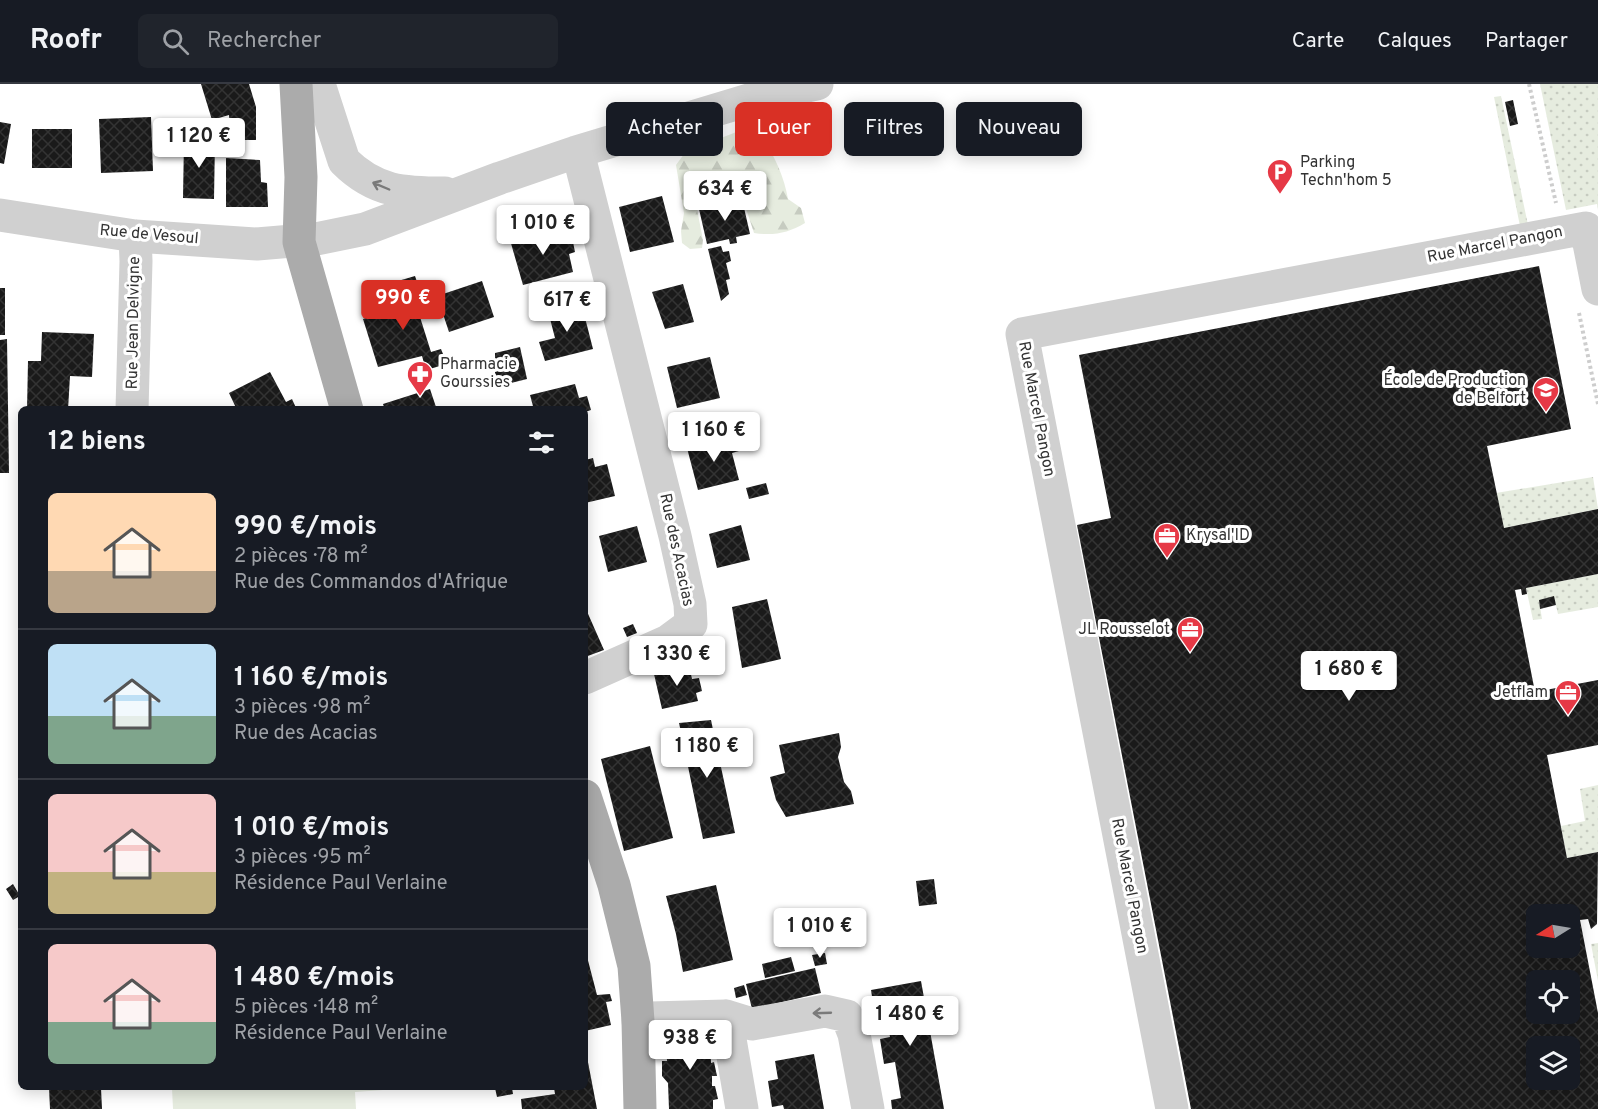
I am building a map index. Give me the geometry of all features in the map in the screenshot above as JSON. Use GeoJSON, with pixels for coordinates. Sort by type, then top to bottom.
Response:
{"type":"FeatureCollection","features":[{"type":"Feature","properties":{"kind":"main road"},"geometry":{"type":"LineString","coordinates":[[296,84],[301,177],[299,242],[346,406]]}},
{"type":"Feature","properties":{"kind":"main road"},"geometry":{"type":"LineString","coordinates":[[588,805],[614,885],[634,966],[639,1021],[640,1109]]}},
{"type":"Feature","properties":{"kind":"street"},"geometry":{"type":"LineString","coordinates":[[319,84],[344,161],[352,170],[373,183],[391,190],[406,193],[459,193]]}},
{"type":"Feature","properties":{"kind":"street","name":"Rue de Vesoul"},"geometry":{"type":"LineString","coordinates":[[0,215],[135,236],[257,244],[299,242],[356,232],[576,152],[762,96],[818,84]]}},
{"type":"Feature","properties":{"kind":"street","name":"Rue des Acacias"},"geometry":{"type":"LineString","coordinates":[[576,152],[582,168],[675,536],[690,604],[691,624],[668,641],[588,677]]}},
{"type":"Feature","properties":{"kind":"street","name":"Rue Marcel Pangon"},"geometry":{"type":"LineString","coordinates":[[1172,1109],[1022,334],[1586,228],[1588,301]]}},
{"type":"Feature","properties":{"kind":"street","name":"Rue Jean Delvigne"},"geometry":{"type":"LineString","coordinates":[[132,406],[135,236]]}},
{"type":"Feature","properties":{"kind":"street"},"geometry":{"type":"LineString","coordinates":[[639,1021],[650,1018],[726,1016],[752,1023],[825,1011],[847,1016],[854,1034],[868,1109]]}},
{"type":"Feature","properties":{"kind":"street"},"geometry":{"type":"LineString","coordinates":[[726,1016],[742,1109]]}},
{"type":"Feature","properties":{"kind":"path"},"geometry":{"type":"LineString","coordinates":[[1529,84],[1562,233]]}},
{"type":"Feature","properties":{"kind":"path"},"geometry":{"type":"LineString","coordinates":[[1588,301],[1598,404]]}},
{"type":"Feature","properties":{"kind":"green space"},"geometry":{"type":"Polygon","coordinates":[[[1540,84],[1598,84],[1598,210],[1597,204],[1566,210],[1540,84]]]}},
{"type":"Feature","properties":{"kind":"green space"},"geometry":{"type":"Polygon","coordinates":[[[1501,96],[1528,225],[1520,226],[1494,97],[1501,96]]]}},
{"type":"Feature","properties":{"kind":"green space"},"geometry":{"type":"Polygon","coordinates":[[[735,133],[735,156],[772,156],[780,171],[788,199],[801,208],[805,223],[781,233],[754,233],[741,193],[696,204],[703,240],[702,248],[690,249],[682,243],[684,213],[676,165],[683,156],[723,156],[723,137],[735,133]]]}},
{"type":"Feature","properties":{"kind":"green space"},"geometry":{"type":"Polygon","coordinates":[[[1593,477],[1598,509],[1504,528],[1496,493],[1593,477]]]}},
{"type":"Feature","properties":{"kind":"green space"},"geometry":{"type":"Polygon","coordinates":[[[1598,574],[1598,607],[1558,614],[1554,597],[1539,600],[1542,619],[1533,620],[1526,588],[1598,574]]]}},
{"type":"Feature","properties":{"kind":"green space"},"geometry":{"type":"Polygon","coordinates":[[[1598,785],[1598,852],[1567,858],[1561,826],[1585,821],[1580,789],[1598,785]]]}},
{"type":"Feature","properties":{"kind":"green space"},"geometry":{"type":"Polygon","coordinates":[[[1598,943],[1598,981],[1591,944],[1598,943]]]}},
{"type":"Feature","properties":{"kind":"green space"},"geometry":{"type":"Polygon","coordinates":[[[172,1090],[383,1090],[355,1092],[356,1109],[173,1109],[172,1090]]]}},
{"type":"Feature","properties":{"kind":"building"},"geometry":{"type":"Polygon","coordinates":[[[201,84],[249,84],[256,107],[256,140],[231,140],[229,115],[212,120],[201,84]]]}},
{"type":"Feature","properties":{"kind":"building"},"geometry":{"type":"Polygon","coordinates":[[[1513,100],[1518,124],[1510,126],[1505,102],[1513,100]]]}},
{"type":"Feature","properties":{"kind":"building"},"geometry":{"type":"Polygon","coordinates":[[[151,117],[153,171],[101,173],[99,119],[151,117]]]}},
{"type":"Feature","properties":{"kind":"building"},"geometry":{"type":"Polygon","coordinates":[[[0,122],[11,124],[4,164],[0,163],[0,122]]]}},
{"type":"Feature","properties":{"kind":"building"},"geometry":{"type":"Polygon","coordinates":[[[32,129],[72,129],[72,168],[32,168],[32,129]]]}},
{"type":"Feature","properties":{"kind":"building"},"geometry":{"type":"Polygon","coordinates":[[[184,140],[215,140],[214,199],[183,198],[184,140]]]}},
{"type":"Feature","properties":{"kind":"building"},"geometry":{"type":"Polygon","coordinates":[[[226,158],[260,160],[261,182],[267,183],[268,207],[226,207],[226,158]]]}},
{"type":"Feature","properties":{"kind":"building"},"geometry":{"type":"Polygon","coordinates":[[[662,196],[674,242],[630,252],[619,207],[662,196]]]}},
{"type":"Feature","properties":{"kind":"building"},"geometry":{"type":"Polygon","coordinates":[[[742,199],[750,234],[736,237],[737,243],[730,244],[729,239],[707,244],[699,209],[742,199]]]}},
{"type":"Feature","properties":{"kind":"building"},"geometry":{"type":"Polygon","coordinates":[[[562,228],[567,243],[573,242],[575,252],[569,254],[573,272],[523,285],[510,240],[562,228]]]}},
{"type":"Feature","properties":{"kind":"building"},"geometry":{"type":"Polygon","coordinates":[[[721,246],[723,252],[729,251],[731,261],[726,263],[730,279],[726,280],[729,294],[721,301],[708,249],[721,246]]]}},
{"type":"Feature","properties":{"kind":"building"},"geometry":{"type":"Polygon","coordinates":[[[1539,266],[1571,429],[1487,446],[1504,528],[1598,509],[1598,574],[1526,588],[1527,594],[1522,595],[1521,589],[1515,590],[1535,692],[1598,680],[1598,745],[1547,755],[1567,858],[1598,852],[1597,924],[1591,929],[1588,919],[1580,920],[1598,1013],[1598,1109],[1191,1109],[1077,525],[1111,518],[1079,355],[1539,266]]]}},
{"type":"Feature","properties":{"kind":"building"},"geometry":{"type":"Polygon","coordinates":[[[415,276],[428,314],[420,317],[431,352],[441,349],[447,364],[426,370],[422,356],[378,367],[363,319],[407,305],[398,281],[415,276]]]}},
{"type":"Feature","properties":{"kind":"building"},"geometry":{"type":"Polygon","coordinates":[[[482,281],[494,317],[449,332],[437,296],[482,281]]]}},
{"type":"Feature","properties":{"kind":"building"},"geometry":{"type":"Polygon","coordinates":[[[683,284],[694,322],[665,329],[652,292],[683,284]]]}},
{"type":"Feature","properties":{"kind":"building"},"geometry":{"type":"Polygon","coordinates":[[[0,288],[5,288],[5,335],[0,335],[0,288]]]}},
{"type":"Feature","properties":{"kind":"building"},"geometry":{"type":"Polygon","coordinates":[[[581,302],[593,349],[545,361],[539,342],[555,338],[548,311],[581,302]]]}},
{"type":"Feature","properties":{"kind":"building"},"geometry":{"type":"Polygon","coordinates":[[[42,332],[94,334],[92,377],[70,376],[68,406],[27,406],[28,361],[41,361],[42,332]]]}},
{"type":"Feature","properties":{"kind":"building"},"geometry":{"type":"Polygon","coordinates":[[[7,339],[9,473],[0,473],[0,340],[7,339]]]}},
{"type":"Feature","properties":{"kind":"building"},"geometry":{"type":"Polygon","coordinates":[[[520,347],[527,379],[495,387],[495,353],[520,347]]]}},
{"type":"Feature","properties":{"kind":"building"},"geometry":{"type":"Polygon","coordinates":[[[710,357],[720,398],[677,408],[667,367],[710,357]]]}},
{"type":"Feature","properties":{"kind":"building"},"geometry":{"type":"Polygon","coordinates":[[[270,372],[286,402],[292,399],[295,406],[235,406],[229,393],[270,372]]]}},
{"type":"Feature","properties":{"kind":"building"},"geometry":{"type":"Polygon","coordinates":[[[575,384],[579,398],[587,396],[591,410],[588,411],[588,406],[533,406],[530,395],[575,384]]]}},
{"type":"Feature","properties":{"kind":"building","name":"Pharmacie Gourssies"},"geometry":{"type":"Polygon","coordinates":[[[430,389],[436,406],[384,406],[383,404],[430,389]]]}},
{"type":"Feature","properties":{"kind":"building"},"geometry":{"type":"Polygon","coordinates":[[[736,437],[739,451],[732,453],[739,480],[698,490],[687,448],[736,437]]]}},
{"type":"Feature","properties":{"kind":"building"},"geometry":{"type":"Polygon","coordinates":[[[593,458],[595,467],[607,464],[615,496],[588,502],[588,459],[593,458]]]}},
{"type":"Feature","properties":{"kind":"building"},"geometry":{"type":"Polygon","coordinates":[[[766,483],[769,494],[749,499],[746,488],[766,483]]]}},
{"type":"Feature","properties":{"kind":"building"},"geometry":{"type":"Polygon","coordinates":[[[741,525],[750,560],[717,568],[709,534],[741,525]]]}},
{"type":"Feature","properties":{"kind":"building"},"geometry":{"type":"Polygon","coordinates":[[[637,526],[647,562],[608,572],[599,536],[637,526]]]}},
{"type":"Feature","properties":{"kind":"building"},"geometry":{"type":"Polygon","coordinates":[[[1554,596],[1556,605],[1540,609],[1539,600],[1554,596]]]}},
{"type":"Feature","properties":{"kind":"building"},"geometry":{"type":"Polygon","coordinates":[[[767,599],[781,659],[742,668],[732,607],[767,599]]]}},
{"type":"Feature","properties":{"kind":"building"},"geometry":{"type":"Polygon","coordinates":[[[588,614],[604,650],[588,656],[588,614]]]}},
{"type":"Feature","properties":{"kind":"building"},"geometry":{"type":"Polygon","coordinates":[[[633,624],[637,633],[627,637],[623,628],[633,624]]]}},
{"type":"Feature","properties":{"kind":"building"},"geometry":{"type":"Polygon","coordinates":[[[689,665],[692,679],[699,678],[702,691],[696,693],[698,701],[662,709],[654,674],[689,665]]]}},
{"type":"Feature","properties":{"kind":"building"},"geometry":{"type":"Polygon","coordinates":[[[711,720],[735,833],[703,839],[679,723],[711,720]]]}},
{"type":"Feature","properties":{"kind":"building"},"geometry":{"type":"Polygon","coordinates":[[[839,733],[841,747],[838,757],[844,782],[851,791],[854,804],[786,817],[776,800],[770,777],[785,773],[779,745],[839,733]]]}},
{"type":"Feature","properties":{"kind":"building"},"geometry":{"type":"Polygon","coordinates":[[[650,746],[673,838],[624,851],[601,759],[650,746]]]}},
{"type":"Feature","properties":{"kind":"building"},"geometry":{"type":"Polygon","coordinates":[[[934,879],[937,904],[919,906],[916,881],[934,879]]]}},
{"type":"Feature","properties":{"kind":"building"},"geometry":{"type":"Polygon","coordinates":[[[13,884],[18,897],[13,900],[6,889],[13,884]]]}},
{"type":"Feature","properties":{"kind":"building"},"geometry":{"type":"Polygon","coordinates":[[[716,885],[733,960],[683,972],[666,896],[716,885]]]}},
{"type":"Feature","properties":{"kind":"building"},"geometry":{"type":"Polygon","coordinates":[[[825,953],[827,964],[815,966],[812,955],[825,953]]]}},
{"type":"Feature","properties":{"kind":"building"},"geometry":{"type":"Polygon","coordinates":[[[791,957],[795,971],[765,978],[762,964],[791,957]]]}},
{"type":"Feature","properties":{"kind":"building"},"geometry":{"type":"Polygon","coordinates":[[[588,960],[597,995],[610,994],[612,1001],[606,1002],[611,1025],[588,1030],[588,960]]]}},
{"type":"Feature","properties":{"kind":"building"},"geometry":{"type":"Polygon","coordinates":[[[815,968],[821,993],[752,1009],[746,984],[815,968]]]}},
{"type":"Feature","properties":{"kind":"building"},"geometry":{"type":"Polygon","coordinates":[[[921,981],[944,1109],[892,1109],[891,1100],[901,1098],[895,1062],[884,1064],[880,1039],[890,1037],[884,1001],[873,1003],[871,990],[921,981]]]}},
{"type":"Feature","properties":{"kind":"building"},"geometry":{"type":"Polygon","coordinates":[[[744,985],[747,995],[736,998],[734,988],[744,985]]]}},
{"type":"Feature","properties":{"kind":"building"},"geometry":{"type":"Polygon","coordinates":[[[710,1032],[711,1063],[714,1062],[717,1076],[712,1076],[712,1086],[715,1086],[718,1099],[713,1100],[713,1109],[669,1109],[668,1083],[662,1076],[662,1061],[667,1061],[666,1033],[710,1032]]]}},
{"type":"Feature","properties":{"kind":"building"},"geometry":{"type":"Polygon","coordinates":[[[814,1054],[824,1109],[784,1109],[783,1105],[772,1107],[768,1081],[778,1079],[775,1061],[814,1054]]]}},
{"type":"Feature","properties":{"kind":"building"},"geometry":{"type":"Polygon","coordinates":[[[588,1062],[597,1109],[522,1109],[521,1099],[555,1094],[554,1090],[588,1090],[588,1062]]]}},
{"type":"Feature","properties":{"kind":"building"},"geometry":{"type":"Polygon","coordinates":[[[49,1090],[101,1090],[102,1109],[50,1109],[49,1090]]]}},
{"type":"Feature","properties":{"kind":"building"},"geometry":{"type":"Polygon","coordinates":[[[495,1090],[512,1090],[513,1094],[497,1097],[495,1090]]]}},
{"type":"Feature","properties":{"kind":"place","name":"Parking Techn'hom 5"},"geometry":{"type":"Point","coordinates":[1280,195]}},
{"type":"Feature","properties":{"kind":"place","name":"Pharmacie Gourssies"},"geometry":{"type":"Point","coordinates":[420,397]}},
{"type":"Feature","properties":{"kind":"place","name":"École de Production de Belfort"},"geometry":{"type":"Point","coordinates":[1546,413]}},
{"type":"Feature","properties":{"kind":"place","name":"Krysal'ID"},"geometry":{"type":"Point","coordinates":[1167,559]}},
{"type":"Feature","properties":{"kind":"place","name":"JL Rousselot"},"geometry":{"type":"Point","coordinates":[1190,653]}},
{"type":"Feature","properties":{"kind":"place","name":"Jetflam"},"geometry":{"type":"Point","coordinates":[1568,716]}}]}
